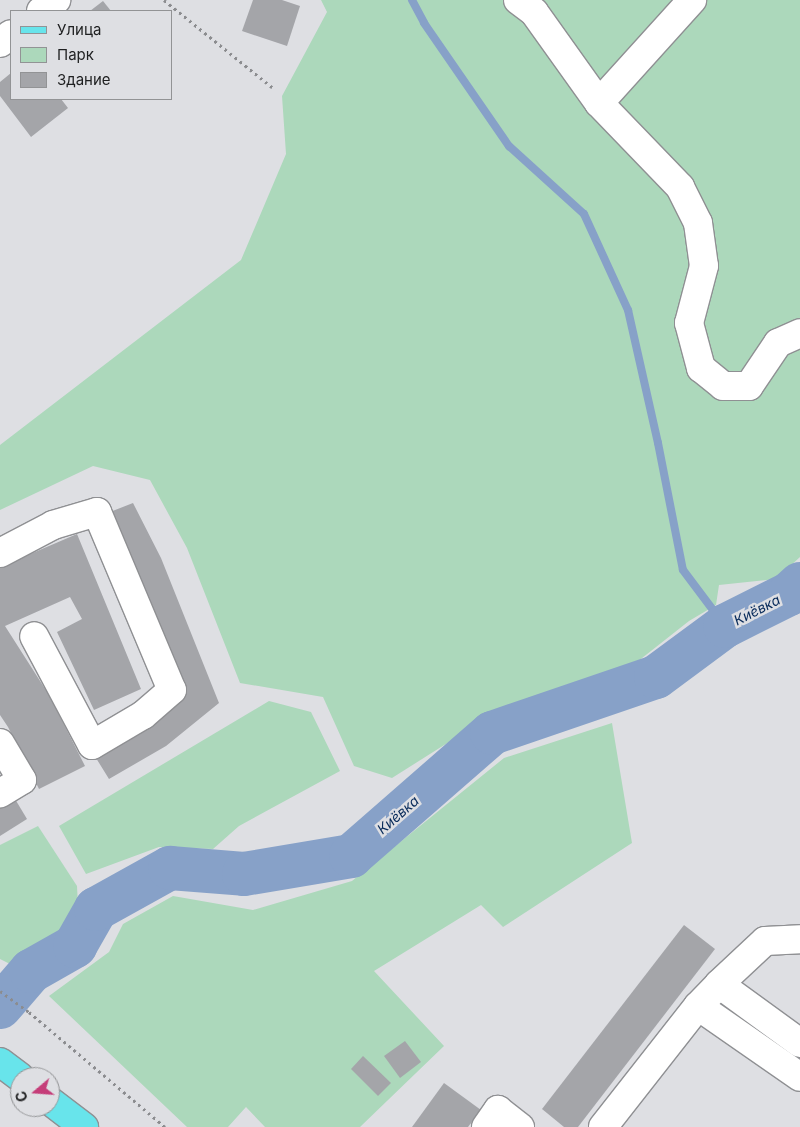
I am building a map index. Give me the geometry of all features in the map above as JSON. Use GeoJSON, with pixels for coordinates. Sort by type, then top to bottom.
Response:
{"type":"FeatureCollection","features":[{"type":"Feature","properties":{"kind":"main road"},"geometry":{"type":"LineString","coordinates":[[60,1109],[84,1127]]}},
{"type":"Feature","properties":{"kind":"street"},"geometry":{"type":"LineString","coordinates":[[42,10],[56,0]]}},
{"type":"Feature","properties":{"kind":"street"},"geometry":{"type":"LineString","coordinates":[[518,0],[534,12],[599,103],[680,187],[698,223],[704,266],[689,323],[701,368],[723,386],[749,386],[778,343],[800,333]]}},
{"type":"Feature","properties":{"kind":"street"},"geometry":{"type":"LineString","coordinates":[[599,103],[692,0]]}},
{"type":"Feature","properties":{"kind":"street"},"geometry":{"type":"LineString","coordinates":[[0,43],[10,35]]}},
{"type":"Feature","properties":{"kind":"street"},"geometry":{"type":"LineString","coordinates":[[0,553],[53,525],[97,512],[172,690],[143,714],[92,745],[34,636]]}},
{"type":"Feature","properties":{"kind":"street"},"geometry":{"type":"LineString","coordinates":[[0,743],[22,780],[0,792]]}},
{"type":"Feature","properties":{"kind":"street"},"geometry":{"type":"LineString","coordinates":[[603,1127],[698,1006],[719,984],[765,941],[800,939]]}},
{"type":"Feature","properties":{"kind":"street"},"geometry":{"type":"LineString","coordinates":[[719,984],[800,1042]]}},
{"type":"Feature","properties":{"kind":"street"},"geometry":{"type":"LineString","coordinates":[[698,1006],[800,1077]]}},
{"type":"Feature","properties":{"kind":"street"},"geometry":{"type":"LineString","coordinates":[[486,1127],[498,1110],[520,1127]]}},
{"type":"Feature","properties":{"kind":"path"},"geometry":{"type":"LineString","coordinates":[[164,0],[272,87]]}},
{"type":"Feature","properties":{"kind":"path"},"geometry":{"type":"LineString","coordinates":[[0,992],[29,1012],[165,1127]]}},
{"type":"Feature","properties":{"kind":"green space"},"geometry":{"type":"Polygon","coordinates":[[[321,0],[800,0],[800,557],[776,579],[719,585],[716,605],[689,621],[637,662],[498,711],[392,778],[354,766],[323,697],[240,683],[187,548],[150,480],[93,466],[0,510],[0,445],[241,260],[286,154],[282,96],[327,12],[321,0]]]}},
{"type":"Feature","properties":{"kind":"green space"},"geometry":{"type":"Polygon","coordinates":[[[269,701],[311,712],[340,771],[239,826],[213,849],[159,847],[86,874],[59,826],[269,701]]]}},
{"type":"Feature","properties":{"kind":"green space"},"geometry":{"type":"Polygon","coordinates":[[[612,723],[632,843],[503,927],[481,905],[374,971],[444,1046],[360,1127],[265,1127],[246,1107],[228,1127],[187,1127],[49,996],[109,952],[123,924],[173,896],[253,910],[352,881],[504,758],[612,723]]]}},
{"type":"Feature","properties":{"kind":"green space"},"geometry":{"type":"Polygon","coordinates":[[[38,826],[77,886],[78,906],[65,940],[10,964],[0,959],[0,845],[38,826]]]}},
{"type":"Feature","properties":{"kind":"building"},"geometry":{"type":"Polygon","coordinates":[[[253,0],[282,0],[300,6],[287,46],[242,31],[253,0]]]}},
{"type":"Feature","properties":{"kind":"building"},"geometry":{"type":"Polygon","coordinates":[[[103,1],[110,10],[91,10],[103,1]]]}},
{"type":"Feature","properties":{"kind":"building"},"geometry":{"type":"Polygon","coordinates":[[[10,74],[10,100],[62,100],[68,108],[31,137],[0,96],[0,82],[10,74]]]}},
{"type":"Feature","properties":{"kind":"building"},"geometry":{"type":"Polygon","coordinates":[[[133,503],[161,558],[219,703],[166,746],[109,779],[96,758],[148,723],[187,689],[145,603],[110,512],[133,503]]]}},
{"type":"Feature","properties":{"kind":"building"},"geometry":{"type":"Polygon","coordinates":[[[77,534],[141,689],[94,710],[57,632],[82,619],[70,597],[5,626],[49,695],[85,766],[39,789],[0,715],[0,567],[77,534]]]}},
{"type":"Feature","properties":{"kind":"building"},"geometry":{"type":"Polygon","coordinates":[[[12,794],[27,819],[0,836],[0,801],[12,794]]]}},
{"type":"Feature","properties":{"kind":"building"},"geometry":{"type":"Polygon","coordinates":[[[684,925],[715,949],[578,1127],[564,1127],[542,1109],[684,925]]]}},
{"type":"Feature","properties":{"kind":"building"},"geometry":{"type":"Polygon","coordinates":[[[405,1041],[421,1062],[400,1078],[384,1056],[405,1041]]]}},
{"type":"Feature","properties":{"kind":"building"},"geometry":{"type":"Polygon","coordinates":[[[363,1056],[391,1083],[378,1096],[351,1069],[363,1056]]]}},
{"type":"Feature","properties":{"kind":"building"},"geometry":{"type":"Polygon","coordinates":[[[444,1083],[481,1110],[468,1127],[412,1127],[444,1083]]]}},
{"type":"Feature","properties":{"kind":"waterway"},"geometry":{"type":"LineString","coordinates":[[412,0],[424,23],[509,146],[584,214],[628,310],[658,443],[683,570],[725,626]]}},
{"type":"Feature","properties":{"kind":"waterway","name":"Киёвка"},"geometry":{"type":"LineString","coordinates":[[0,1007],[31,971],[75,946],[96,909],[170,868],[244,874],[351,856],[492,733],[656,677],[725,626],[789,594],[800,584]]}}]}
